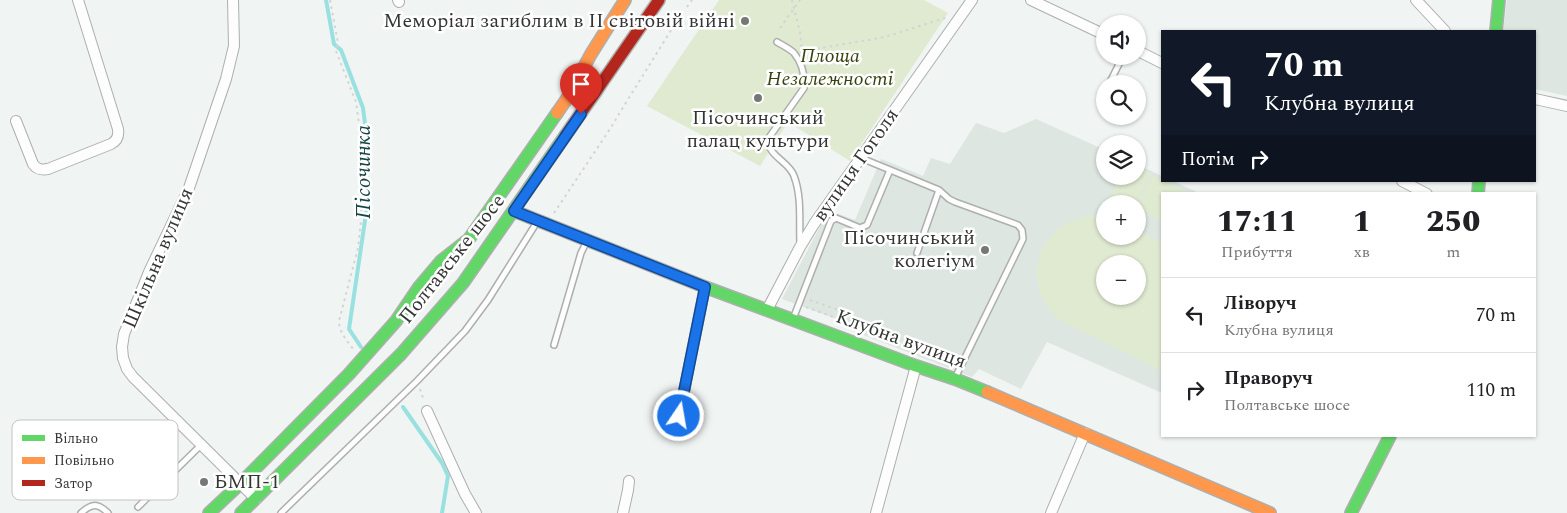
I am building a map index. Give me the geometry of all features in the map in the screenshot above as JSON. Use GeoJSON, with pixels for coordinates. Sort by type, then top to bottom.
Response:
{"type":"FeatureCollection","features":[{"type":"Feature","properties":{"kind":"main road"},"geometry":{"type":"LineString","coordinates":[[209,513],[361,361],[396,322],[419,287],[442,261],[469,239],[566,100],[591,54],[625,0]]}},
{"type":"Feature","properties":{"kind":"main road","name":"Полтавське шосе"},"geometry":{"type":"LineString","coordinates":[[241,513],[401,354],[463,283],[659,0]]}},
{"type":"Feature","properties":{"kind":"main road"},"geometry":{"type":"LineString","coordinates":[[1496,30],[1499,0]]}},
{"type":"Feature","properties":{"kind":"main road","name":"Клубна вулиця"},"geometry":{"type":"LineString","coordinates":[[514,211],[705,287],[955,379],[1270,513]]}},
{"type":"Feature","properties":{"kind":"main road"},"geometry":{"type":"LineString","coordinates":[[1351,513],[1389,437]]}},
{"type":"Feature","properties":{"kind":"street"},"geometry":{"type":"LineString","coordinates":[[16,121],[33,164],[36,168],[42,170],[112,144],[117,140],[118,129],[78,0]]}},
{"type":"Feature","properties":{"kind":"street","name":"Шкільна вулиця"},"geometry":{"type":"LineString","coordinates":[[176,420],[127,369],[122,347],[124,334],[150,272],[189,188],[226,79],[234,46],[233,0]]}},
{"type":"Feature","properties":{"kind":"street","name":"вулиця Гоголя"},"geometry":{"type":"LineString","coordinates":[[767,310],[800,247],[972,0]]}},
{"type":"Feature","properties":{"kind":"street"},"geometry":{"type":"LineString","coordinates":[[1031,0],[1096,31]]}},
{"type":"Feature","properties":{"kind":"street"},"geometry":{"type":"LineString","coordinates":[[1416,0],[1444,30]]}},
{"type":"Feature","properties":{"kind":"street"},"geometry":{"type":"LineString","coordinates":[[1146,55],[1161,62]]}},
{"type":"Feature","properties":{"kind":"street"},"geometry":{"type":"LineString","coordinates":[[1536,99],[1567,106]]}},
{"type":"Feature","properties":{"kind":"street"},"geometry":{"type":"LineString","coordinates":[[1404,182],[1423,192]]}},
{"type":"Feature","properties":{"kind":"street"},"geometry":{"type":"LineString","coordinates":[[687,427],[681,423],[679,416],[705,287]]}},
{"type":"Feature","properties":{"kind":"street"},"geometry":{"type":"LineString","coordinates":[[876,513],[916,366]]}},
{"type":"Feature","properties":{"kind":"street"},"geometry":{"type":"LineString","coordinates":[[427,410],[465,494],[476,513]]}},
{"type":"Feature","properties":{"kind":"street","name":"Шкільна вулиця"},"geometry":{"type":"LineString","coordinates":[[178,422],[256,499]]}},
{"type":"Feature","properties":{"kind":"street"},"geometry":{"type":"LineString","coordinates":[[1051,513],[1085,433]]}},
{"type":"Feature","properties":{"kind":"street"},"geometry":{"type":"LineString","coordinates":[[623,513],[628,481]]}},
{"type":"Feature","properties":{"kind":"lane"},"geometry":{"type":"LineString","coordinates":[[777,42],[794,52],[805,79],[804,88],[768,139],[769,148],[790,168],[794,175],[799,204],[800,247]]}},
{"type":"Feature","properties":{"kind":"lane"},"geometry":{"type":"LineString","coordinates":[[861,158],[939,190],[955,202],[1018,225],[1023,233],[1023,239],[955,379]]}},
{"type":"Feature","properties":{"kind":"lane"},"geometry":{"type":"LineString","coordinates":[[793,320],[831,221],[836,218],[860,228],[867,225],[890,170]]}},
{"type":"Feature","properties":{"kind":"lane"},"geometry":{"type":"LineString","coordinates":[[916,253],[939,190]]}},
{"type":"Feature","properties":{"kind":"lane"},"geometry":{"type":"LineString","coordinates":[[281,513],[417,381],[465,330],[542,222]]}},
{"type":"Feature","properties":{"kind":"lane"},"geometry":{"type":"LineString","coordinates":[[554,345],[581,253],[587,240]]}},
{"type":"Feature","properties":{"kind":"lane"},"geometry":{"type":"LineString","coordinates":[[178,468],[201,445]]}},
{"type":"Feature","properties":{"kind":"lane"},"geometry":{"type":"LineString","coordinates":[[138,507],[145,500]]}},
{"type":"Feature","properties":{"kind":"lane"},"geometry":{"type":"LineString","coordinates":[[81,513],[95,505],[108,513]]}},
{"type":"Feature","properties":{"kind":"path"},"geometry":{"type":"LineString","coordinates":[[330,0],[338,43],[336,51],[356,102],[362,146],[362,221],[358,248],[339,321],[339,327],[361,361]]}},
{"type":"Feature","properties":{"kind":"path"},"geometry":{"type":"LineString","coordinates":[[687,7],[692,0]]}},
{"type":"Feature","properties":{"kind":"path"},"geometry":{"type":"LineString","coordinates":[[792,0],[802,51],[885,37],[962,12]]}},
{"type":"Feature","properties":{"kind":"path"},"geometry":{"type":"LineString","coordinates":[[780,28],[800,0]]}},
{"type":"Feature","properties":{"kind":"path"},"geometry":{"type":"LineString","coordinates":[[542,222],[610,129],[676,24]]}},
{"type":"Feature","properties":{"kind":"path"},"geometry":{"type":"LineString","coordinates":[[802,297],[850,314]]}},
{"type":"Feature","properties":{"kind":"path"},"geometry":{"type":"LineString","coordinates":[[799,304],[961,364]]}},
{"type":"Feature","properties":{"kind":"path"},"geometry":{"type":"LineString","coordinates":[[854,325],[856,320]]}},
{"type":"Feature","properties":{"kind":"path"},"geometry":{"type":"LineString","coordinates":[[417,381],[427,410]]}},
{"type":"Feature","properties":{"kind":"shaded area"},"geometry":{"type":"Polygon","coordinates":[[[1507,0],[1567,0],[1567,96],[1536,89],[1536,30],[1503,30],[1507,0]]]}},
{"type":"Feature","properties":{"kind":"shaded area","name":"Пісочинський колегіум"},"geometry":{"type":"Polygon","coordinates":[[[1036,119],[1096,146],[1096,185],[1146,185],[1146,169],[1161,176],[1161,182],[1175,182],[1197,192],[1161,192],[1161,393],[1047,342],[1021,389],[979,369],[972,377],[853,331],[853,325],[782,299],[825,217],[833,212],[855,220],[881,159],[923,176],[931,158],[950,164],[976,123],[1004,133],[1036,119]]]}},
{"type":"Feature","properties":{"kind":"green space","name":"Площа Незалежності"},"geometry":{"type":"Polygon","coordinates":[[[719,0],[924,0],[948,13],[850,161],[788,122],[760,166],[647,106],[719,0]]]}},
{"type":"Feature","properties":{"kind":"green space"},"geometry":{"type":"Polygon","coordinates":[[[1146,171],[1151,173],[1146,184],[1146,171]]]}},
{"type":"Feature","properties":{"kind":"green space"},"geometry":{"type":"Polygon","coordinates":[[[1152,175],[1161,179],[1161,182],[1166,182],[1187,192],[1161,192],[1161,220],[1146,213],[1146,195],[1143,195],[1152,175]]]}},
{"type":"Feature","properties":{"kind":"green space"},"geometry":{"type":"Polygon","coordinates":[[[1116,185],[1146,185],[1141,195],[1110,195],[1116,185]]]}},
{"type":"Feature","properties":{"kind":"green space"},"geometry":{"type":"Polygon","coordinates":[[[1095,215],[1096,245],[1146,245],[1146,235],[1161,242],[1161,371],[1059,320],[1046,304],[1039,288],[1037,271],[1040,255],[1048,240],[1060,228],[1076,220],[1095,215]]]}},
{"type":"Feature","properties":{"kind":"waterway","name":"Пісочинка"},"geometry":{"type":"LineString","coordinates":[[326,0],[334,44],[341,50],[363,108],[368,147],[366,172],[368,200],[349,329],[361,347]]}},
{"type":"Feature","properties":{"kind":"waterway","name":"Пісочинка"},"geometry":{"type":"LineString","coordinates":[[403,407],[442,463],[448,476],[442,513]]}},
{"type":"Feature","properties":{"kind":"traffic: fast"},"geometry":{"type":"LineString","coordinates":[[1496,30],[1499,0]]}},
{"type":"Feature","properties":{"kind":"traffic: fast"},"geometry":{"type":"LineString","coordinates":[[209,513],[349,374],[396,321],[419,287],[441,261],[469,239],[557,113]]}},
{"type":"Feature","properties":{"kind":"traffic: fast"},"geometry":{"type":"LineString","coordinates":[[241,513],[401,354],[463,283],[565,136]]}},
{"type":"Feature","properties":{"kind":"traffic: fast"},"geometry":{"type":"LineString","coordinates":[[1478,192],[1479,182]]}},
{"type":"Feature","properties":{"kind":"traffic: fast"},"geometry":{"type":"LineString","coordinates":[[514,211],[705,287],[987,392]]}},
{"type":"Feature","properties":{"kind":"traffic: fast"},"geometry":{"type":"LineString","coordinates":[[1351,513],[1389,437]]}},
{"type":"Feature","properties":{"kind":"traffic: slow"},"geometry":{"type":"LineString","coordinates":[[557,113],[625,0]]}},
{"type":"Feature","properties":{"kind":"traffic: slow"},"geometry":{"type":"LineString","coordinates":[[987,392],[1270,513]]}},
{"type":"Feature","properties":{"kind":"traffic: jam"},"geometry":{"type":"LineString","coordinates":[[565,136],[659,0]]}},
{"type":"Feature","properties":{"kind":"place","name":"Меморіал загиблим в II світовій війні"},"geometry":{"type":"Point","coordinates":[745,21]}},
{"type":"Feature","properties":{"kind":"place","name":"Пісочинський палац культури"},"geometry":{"type":"Point","coordinates":[758,98]}},
{"type":"Feature","properties":{"kind":"place","name":"Пісочинський колегіум"},"geometry":{"type":"Point","coordinates":[985,250]}},
{"type":"Feature","properties":{"kind":"place","name":"БМП-1"},"geometry":{"type":"Point","coordinates":[204,482]}},
{"type":"Feature","properties":{"kind":"route"},"geometry":{"type":"LineString","coordinates":[[581,114],[514,211],[705,287],[679,416]]}}]}
